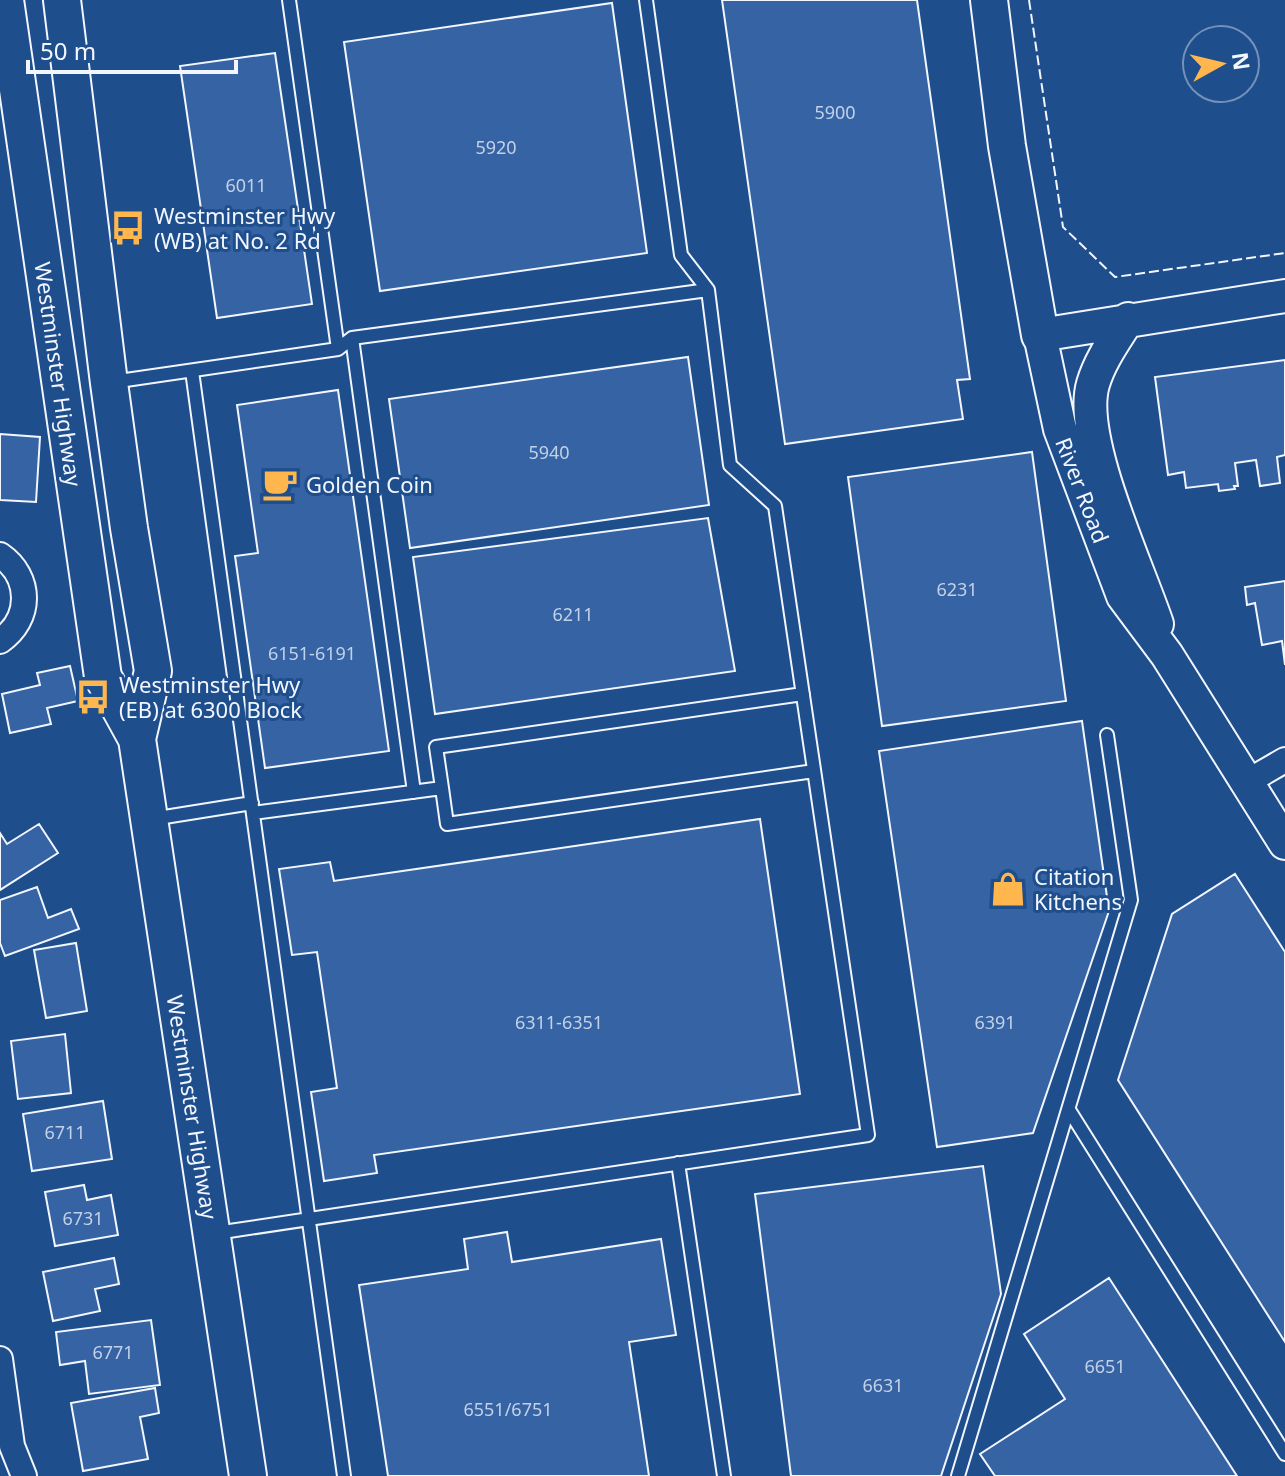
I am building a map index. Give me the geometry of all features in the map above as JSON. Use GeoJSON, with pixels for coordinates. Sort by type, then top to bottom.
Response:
{"type":"FeatureCollection","features":[{"type":"Feature","properties":{"kind":"main road","name":"Westminster Highway"},"geometry":{"type":"LineString","coordinates":[[5,0],[103,677],[137,739],[248,1476]]}},
{"type":"Feature","properties":{"kind":"main road","name":"Westminster Highway"},"geometry":{"type":"LineString","coordinates":[[62,0],[109,383],[153,671],[137,739]]}},
{"type":"Feature","properties":{"kind":"main road"},"geometry":{"type":"LineString","coordinates":[[989,0],[1007,146],[1040,335]]}},
{"type":"Feature","properties":{"kind":"street"},"geometry":{"type":"LineString","coordinates":[[1040,335],[1285,296]]}},
{"type":"Feature","properties":{"kind":"street"},"geometry":{"type":"LineString","coordinates":[[1128,319],[1106,354],[1093,384],[1089,418],[1105,481],[1167,655]]}},
{"type":"Feature","properties":{"kind":"street","name":"River Road"},"geometry":{"type":"LineString","coordinates":[[1040,335],[1060,429],[1123,596],[1167,655],[1285,843]]}},
{"type":"Feature","properties":{"kind":"street"},"geometry":{"type":"LineString","coordinates":[[0,555],[20,575],[25,604],[13,630],[0,641]]}},
{"type":"Feature","properties":{"kind":"street"},"geometry":{"type":"LineString","coordinates":[[1247,782],[1285,760]]}},
{"type":"Feature","properties":{"kind":"street"},"geometry":{"type":"LineString","coordinates":[[0,1359],[6,1448],[24,1476]]}},
{"type":"Feature","properties":{"kind":"lane"},"geometry":{"type":"LineString","coordinates":[[289,0],[338,349]]}},
{"type":"Feature","properties":{"kind":"lane"},"geometry":{"type":"LineString","coordinates":[[212,1234],[868,1135],[775,506],[730,465],[708,290],[681,255],[646,0]]}},
{"type":"Feature","properties":{"kind":"lane"},"geometry":{"type":"LineString","coordinates":[[109,383],[338,349],[352,338],[708,290]]}},
{"type":"Feature","properties":{"kind":"lane"},"geometry":{"type":"LineString","coordinates":[[352,338],[414,792]]}},
{"type":"Feature","properties":{"kind":"lane"},"geometry":{"type":"LineString","coordinates":[[192,371],[344,1476]]}},
{"type":"Feature","properties":{"kind":"lane"},"geometry":{"type":"LineString","coordinates":[[803,694],[436,747],[447,824],[814,771]]}},
{"type":"Feature","properties":{"kind":"lane"},"geometry":{"type":"LineString","coordinates":[[958,1476],[1131,900],[1107,735]]}},
{"type":"Feature","properties":{"kind":"lane"},"geometry":{"type":"LineString","coordinates":[[149,819],[442,788]]}},
{"type":"Feature","properties":{"kind":"lane"},"geometry":{"type":"LineString","coordinates":[[1069,1110],[1285,1454]]}},
{"type":"Feature","properties":{"kind":"lane"},"geometry":{"type":"LineString","coordinates":[[678,1163],[724,1476]]}},
{"type":"Feature","properties":{"kind":"building"},"geometry":{"type":"Polygon","coordinates":[[[722,0],[917,0],[970,379],[957,380],[963,419],[785,444],[722,0]]]}},
{"type":"Feature","properties":{"kind":"building"},"geometry":{"type":"Polygon","coordinates":[[[612,3],[647,253],[380,291],[344,42],[612,3]]]}},
{"type":"Feature","properties":{"kind":"building"},"geometry":{"type":"Polygon","coordinates":[[[275,53],[312,304],[217,318],[180,66],[275,53]]]}},
{"type":"Feature","properties":{"kind":"building"},"geometry":{"type":"Polygon","coordinates":[[[688,357],[709,505],[410,548],[389,399],[688,357]]]}},
{"type":"Feature","properties":{"kind":"building"},"geometry":{"type":"Polygon","coordinates":[[[1285,360],[1285,455],[1277,457],[1280,483],[1260,486],[1256,460],[1235,463],[1238,486],[1234,486],[1235,489],[1219,491],[1218,484],[1186,488],[1184,472],[1168,475],[1155,377],[1285,360]]]}},
{"type":"Feature","properties":{"kind":"building"},"geometry":{"type":"Polygon","coordinates":[[[338,390],[389,751],[265,768],[235,556],[258,553],[237,405],[338,390]]]}},
{"type":"Feature","properties":{"kind":"building"},"geometry":{"type":"Polygon","coordinates":[[[0,434],[40,437],[36,502],[0,500],[0,434]]]}},
{"type":"Feature","properties":{"kind":"building"},"geometry":{"type":"Polygon","coordinates":[[[1032,452],[1066,701],[882,726],[848,477],[1032,452]]]}},
{"type":"Feature","properties":{"kind":"building"},"geometry":{"type":"Polygon","coordinates":[[[708,518],[735,671],[435,714],[413,557],[708,518]]]}},
{"type":"Feature","properties":{"kind":"building"},"geometry":{"type":"Polygon","coordinates":[[[1285,581],[1285,665],[1282,641],[1262,645],[1255,603],[1247,605],[1245,587],[1285,581]]]}},
{"type":"Feature","properties":{"kind":"building"},"geometry":{"type":"Polygon","coordinates":[[[70,666],[78,701],[47,708],[51,724],[10,733],[2,694],[40,685],[37,673],[70,666]]]}},
{"type":"Feature","properties":{"kind":"building"},"geometry":{"type":"Polygon","coordinates":[[[1082,721],[1109,911],[1033,1133],[937,1147],[879,751],[1082,721]]]}},
{"type":"Feature","properties":{"kind":"building"},"geometry":{"type":"Polygon","coordinates":[[[760,819],[800,1094],[374,1155],[377,1173],[324,1181],[311,1092],[337,1088],[317,952],[292,955],[279,869],[330,862],[334,881],[760,819]]]}},
{"type":"Feature","properties":{"kind":"building"},"geometry":{"type":"Polygon","coordinates":[[[39,824],[58,853],[0,890],[0,833],[7,844],[39,824]]]}},
{"type":"Feature","properties":{"kind":"building"},"geometry":{"type":"Polygon","coordinates":[[[1235,874],[1285,952],[1285,1342],[1118,1080],[1172,914],[1235,874]]]}},
{"type":"Feature","properties":{"kind":"building"},"geometry":{"type":"Polygon","coordinates":[[[37,887],[48,918],[71,909],[79,929],[5,956],[0,943],[0,900],[37,887]]]}},
{"type":"Feature","properties":{"kind":"building"},"geometry":{"type":"Polygon","coordinates":[[[76,943],[87,1011],[46,1018],[34,950],[76,943]]]}},
{"type":"Feature","properties":{"kind":"building"},"geometry":{"type":"Polygon","coordinates":[[[65,1034],[71,1093],[18,1099],[11,1041],[65,1034]]]}},
{"type":"Feature","properties":{"kind":"building"},"geometry":{"type":"Polygon","coordinates":[[[103,1101],[112,1159],[32,1171],[23,1114],[103,1101]]]}},
{"type":"Feature","properties":{"kind":"building"},"geometry":{"type":"Polygon","coordinates":[[[983,1166],[1001,1294],[941,1476],[791,1476],[755,1194],[983,1166]]]}},
{"type":"Feature","properties":{"kind":"building"},"geometry":{"type":"Polygon","coordinates":[[[84,1185],[87,1200],[111,1195],[118,1235],[55,1246],[45,1192],[84,1185]]]}},
{"type":"Feature","properties":{"kind":"building"},"geometry":{"type":"Polygon","coordinates":[[[507,1232],[512,1262],[661,1239],[676,1335],[629,1342],[649,1476],[388,1476],[359,1285],[468,1269],[464,1239],[507,1232]]]}},
{"type":"Feature","properties":{"kind":"building"},"geometry":{"type":"Polygon","coordinates":[[[114,1258],[119,1284],[95,1289],[100,1311],[53,1321],[43,1272],[114,1258]]]}},
{"type":"Feature","properties":{"kind":"building"},"geometry":{"type":"Polygon","coordinates":[[[1109,1278],[1237,1476],[995,1476],[980,1454],[1065,1399],[1024,1334],[1109,1278]]]}},
{"type":"Feature","properties":{"kind":"building"},"geometry":{"type":"Polygon","coordinates":[[[151,1320],[160,1385],[89,1394],[85,1361],[60,1365],[56,1332],[151,1320]]]}},
{"type":"Feature","properties":{"kind":"building"},"geometry":{"type":"Polygon","coordinates":[[[155,1388],[159,1413],[140,1417],[148,1459],[83,1471],[71,1403],[155,1388]]]}},
{"type":"Feature","properties":{"kind":"fence"},"geometry":{"type":"LineString","coordinates":[[1029,0],[1063,227],[1115,277],[1285,253]]}},
{"type":"Feature","properties":{"kind":"place","name":"Westminster Hwy (WB) at No. 2 Rd"},"geometry":{"type":"Point","coordinates":[128,228]}},
{"type":"Feature","properties":{"kind":"place","name":"Golden Coin"},"geometry":{"type":"Point","coordinates":[280,484]}},
{"type":"Feature","properties":{"kind":"place","name":"Westminster Hwy (EB) at 6300 Block"},"geometry":{"type":"Point","coordinates":[93,697]}},
{"type":"Feature","properties":{"kind":"place","name":"Citation Kitchens"},"geometry":{"type":"Point","coordinates":[1008,889]}}]}
